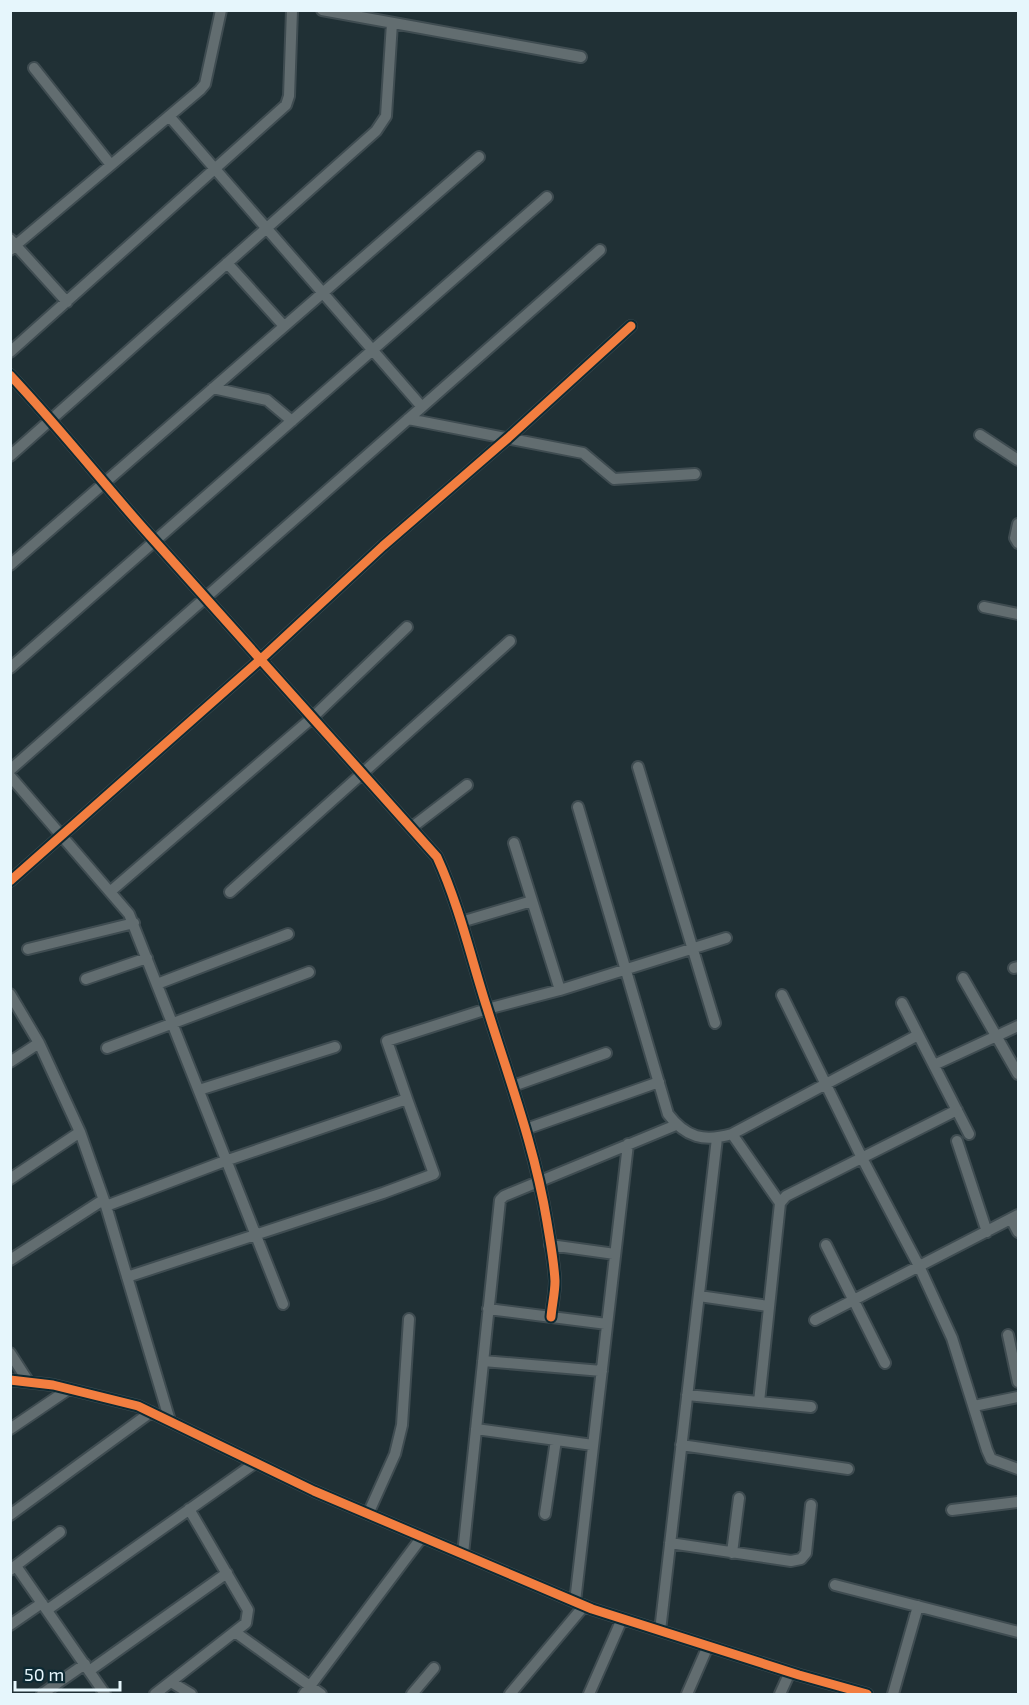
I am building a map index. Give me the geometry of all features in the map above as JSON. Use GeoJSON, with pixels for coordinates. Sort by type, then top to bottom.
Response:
{"type":"FeatureCollection","features":[{"type":"Feature","properties":{"kind":"street"},"geometry":{"type":"LineString","coordinates":[[67,302],[13,245],[205,84],[220,10]]}},
{"type":"Feature","properties":{"kind":"street"},"geometry":{"type":"LineString","coordinates":[[10,352],[286,105],[289,96],[292,10]]}},
{"type":"Feature","properties":{"kind":"street"},"geometry":{"type":"LineString","coordinates":[[322,10],[389,18],[581,57]]}},
{"type":"Feature","properties":{"kind":"street"},"geometry":{"type":"LineString","coordinates":[[10,456],[381,125],[386,116],[389,18]]}},
{"type":"Feature","properties":{"kind":"street"},"geometry":{"type":"LineString","coordinates":[[34,68],[111,165]]}},
{"type":"Feature","properties":{"kind":"street"},"geometry":{"type":"LineString","coordinates":[[169,116],[422,407]]}},
{"type":"Feature","properties":{"kind":"street"},"geometry":{"type":"LineString","coordinates":[[10,565],[479,157]]}},
{"type":"Feature","properties":{"kind":"street"},"geometry":{"type":"LineString","coordinates":[[10,668],[547,197]]}},
{"type":"Feature","properties":{"kind":"street"},"geometry":{"type":"LineString","coordinates":[[10,770],[600,249]]}},
{"type":"Feature","properties":{"kind":"street"},"geometry":{"type":"LineString","coordinates":[[227,263],[284,326]]}},
{"type":"Feature","properties":{"kind":"street"},"geometry":{"type":"LineString","coordinates":[[10,881],[260,660],[383,546],[508,438],[631,326]]}},
{"type":"Feature","properties":{"kind":"street"},"geometry":{"type":"LineString","coordinates":[[10,375],[52,420],[155,542],[437,857],[446,876],[461,922],[513,1086],[540,1181],[555,1283],[551,1317]]}},
{"type":"Feature","properties":{"kind":"street"},"geometry":{"type":"LineString","coordinates":[[213,388],[267,400],[292,421]]}},
{"type":"Feature","properties":{"kind":"street"},"geometry":{"type":"LineString","coordinates":[[408,419],[583,453],[614,479],[695,474]]}},
{"type":"Feature","properties":{"kind":"street"},"geometry":{"type":"LineString","coordinates":[[980,435],[1018,460]]}},
{"type":"Feature","properties":{"kind":"street"},"geometry":{"type":"LineString","coordinates":[[1018,524],[1015,538],[1018,543]]}},
{"type":"Feature","properties":{"kind":"street"},"geometry":{"type":"LineString","coordinates":[[984,607],[1018,614]]}},
{"type":"Feature","properties":{"kind":"street"},"geometry":{"type":"LineString","coordinates":[[111,891],[312,718],[407,627]]}},
{"type":"Feature","properties":{"kind":"street"},"geometry":{"type":"LineString","coordinates":[[230,892],[510,641]]}},
{"type":"Feature","properties":{"kind":"street"},"geometry":{"type":"LineString","coordinates":[[638,767],[715,1023]]}},
{"type":"Feature","properties":{"kind":"street"},"geometry":{"type":"LineString","coordinates":[[10,776],[111,891],[134,923],[200,1090],[225,1161],[283,1304]]}},
{"type":"Feature","properties":{"kind":"street"},"geometry":{"type":"LineString","coordinates":[[411,828],[467,785]]}},
{"type":"Feature","properties":{"kind":"street"},"geometry":{"type":"LineString","coordinates":[[578,807],[668,1114],[676,1125],[687,1133],[703,1138],[717,1138],[732,1134],[918,1035]]}},
{"type":"Feature","properties":{"kind":"street"},"geometry":{"type":"LineString","coordinates":[[514,843],[560,990]]}},
{"type":"Feature","properties":{"kind":"street"},"geometry":{"type":"LineString","coordinates":[[461,922],[532,901]]}},
{"type":"Feature","properties":{"kind":"street"},"geometry":{"type":"LineString","coordinates":[[28,949],[134,923]]}},
{"type":"Feature","properties":{"kind":"street"},"geometry":{"type":"LineString","coordinates":[[157,984],[288,934]]}},
{"type":"Feature","properties":{"kind":"street"},"geometry":{"type":"LineString","coordinates":[[127,1277],[434,1174],[387,1041],[726,938]]}},
{"type":"Feature","properties":{"kind":"street"},"geometry":{"type":"LineString","coordinates":[[86,979],[147,958]]}},
{"type":"Feature","properties":{"kind":"street"},"geometry":{"type":"LineString","coordinates":[[107,1048],[309,972]]}},
{"type":"Feature","properties":{"kind":"street"},"geometry":{"type":"LineString","coordinates":[[963,978],[1018,1074]]}},
{"type":"Feature","properties":{"kind":"street"},"geometry":{"type":"LineString","coordinates":[[10,994],[39,1043],[80,1132],[105,1203],[170,1421]]}},
{"type":"Feature","properties":{"kind":"street"},"geometry":{"type":"LineString","coordinates":[[782,995],[862,1158],[919,1266],[952,1338],[987,1450],[992,1459],[1018,1469]]}},
{"type":"Feature","properties":{"kind":"street"},"geometry":{"type":"LineString","coordinates":[[902,1003],[969,1134]]}},
{"type":"Feature","properties":{"kind":"street"},"geometry":{"type":"LineString","coordinates":[[934,1065],[1018,1026]]}},
{"type":"Feature","properties":{"kind":"street"},"geometry":{"type":"LineString","coordinates":[[10,1062],[39,1043]]}},
{"type":"Feature","properties":{"kind":"street"},"geometry":{"type":"LineString","coordinates":[[200,1090],[335,1047]]}},
{"type":"Feature","properties":{"kind":"street"},"geometry":{"type":"LineString","coordinates":[[513,1086],[606,1053]]}},
{"type":"Feature","properties":{"kind":"street"},"geometry":{"type":"LineString","coordinates":[[526,1129],[659,1082]]}},
{"type":"Feature","properties":{"kind":"street"},"geometry":{"type":"LineString","coordinates":[[10,1260],[105,1203],[406,1099]]}},
{"type":"Feature","properties":{"kind":"street"},"geometry":{"type":"LineString","coordinates":[[759,1402],[780,1203],[786,1196],[957,1110]]}},
{"type":"Feature","properties":{"kind":"street"},"geometry":{"type":"LineString","coordinates":[[463,1554],[500,1200],[504,1196],[676,1125]]}},
{"type":"Feature","properties":{"kind":"street"},"geometry":{"type":"LineString","coordinates":[[10,1179],[80,1132]]}},
{"type":"Feature","properties":{"kind":"street"},"geometry":{"type":"LineString","coordinates":[[732,1134],[780,1203]]}},
{"type":"Feature","properties":{"kind":"street"},"geometry":{"type":"LineString","coordinates":[[660,1631],[717,1138]]}},
{"type":"Feature","properties":{"kind":"street"},"geometry":{"type":"LineString","coordinates":[[957,1141],[987,1232]]}},
{"type":"Feature","properties":{"kind":"street"},"geometry":{"type":"LineString","coordinates":[[510,1695],[580,1604],[593,1445],[628,1144]]}},
{"type":"Feature","properties":{"kind":"street"},"geometry":{"type":"LineString","coordinates":[[814,1320],[1015,1217],[1018,1232]]}},
{"type":"Feature","properties":{"kind":"street"},"geometry":{"type":"LineString","coordinates":[[550,1245],[615,1254]]}},
{"type":"Feature","properties":{"kind":"street"},"geometry":{"type":"LineString","coordinates":[[826,1245],[885,1363]]}},
{"type":"Feature","properties":{"kind":"street"},"geometry":{"type":"LineString","coordinates":[[699,1296],[768,1306]]}},
{"type":"Feature","properties":{"kind":"street"},"geometry":{"type":"LineString","coordinates":[[488,1309],[607,1324]]}},
{"type":"Feature","properties":{"kind":"street"},"geometry":{"type":"LineString","coordinates":[[368,1514],[400,1440],[409,1319]]}},
{"type":"Feature","properties":{"kind":"street"},"geometry":{"type":"LineString","coordinates":[[1008,1335],[1018,1382]]}},
{"type":"Feature","properties":{"kind":"street"},"geometry":{"type":"LineString","coordinates":[[10,1353],[28,1382]]}},
{"type":"Feature","properties":{"kind":"street"},"geometry":{"type":"LineString","coordinates":[[483,1361],[602,1371]]}},
{"type":"Feature","properties":{"kind":"street"},"geometry":{"type":"LineString","coordinates":[[10,1380],[69,1389],[138,1406],[255,1463],[368,1514],[580,1604],[867,1695]]}},
{"type":"Feature","properties":{"kind":"street"},"geometry":{"type":"LineString","coordinates":[[10,1430],[69,1389]]}},
{"type":"Feature","properties":{"kind":"street"},"geometry":{"type":"LineString","coordinates":[[687,1395],[811,1407]]}},
{"type":"Feature","properties":{"kind":"street"},"geometry":{"type":"LineString","coordinates":[[974,1407],[1018,1397]]}},
{"type":"Feature","properties":{"kind":"street"},"geometry":{"type":"LineString","coordinates":[[10,1515],[151,1412]]}},
{"type":"Feature","properties":{"kind":"street"},"geometry":{"type":"LineString","coordinates":[[476,1429],[593,1445]]}},
{"type":"Feature","properties":{"kind":"street"},"geometry":{"type":"LineString","coordinates":[[545,1514],[556,1440]]}},
{"type":"Feature","properties":{"kind":"street"},"geometry":{"type":"LineString","coordinates":[[681,1445],[848,1469]]}},
{"type":"Feature","properties":{"kind":"street"},"geometry":{"type":"LineString","coordinates":[[10,1625],[45,1606],[255,1463]]}},
{"type":"Feature","properties":{"kind":"street"},"geometry":{"type":"LineString","coordinates":[[732,1553],[739,1498]]}},
{"type":"Feature","properties":{"kind":"street"},"geometry":{"type":"LineString","coordinates":[[952,1510],[1018,1502]]}},
{"type":"Feature","properties":{"kind":"street"},"geometry":{"type":"LineString","coordinates":[[670,1543],[792,1561],[801,1559],[806,1553],[811,1505]]}},
{"type":"Feature","properties":{"kind":"street"},"geometry":{"type":"LineString","coordinates":[[155,1695],[246,1623],[248,1610],[189,1509]]}},
{"type":"Feature","properties":{"kind":"street"},"geometry":{"type":"LineString","coordinates":[[60,1532],[13,1568],[45,1606],[105,1695]]}},
{"type":"Feature","properties":{"kind":"street"},"geometry":{"type":"LineString","coordinates":[[307,1690],[422,1537]]}},
{"type":"Feature","properties":{"kind":"street"},"geometry":{"type":"LineString","coordinates":[[42,1695],[87,1668],[227,1573]]}},
{"type":"Feature","properties":{"kind":"street"},"geometry":{"type":"LineString","coordinates":[[835,1585],[1018,1632]]}},
{"type":"Feature","properties":{"kind":"street"},"geometry":{"type":"LineString","coordinates":[[893,1695],[918,1606]]}},
{"type":"Feature","properties":{"kind":"street"},"geometry":{"type":"LineString","coordinates":[[589,1695],[622,1619]]}},
{"type":"Feature","properties":{"kind":"street"},"geometry":{"type":"LineString","coordinates":[[235,1632],[307,1690],[321,1695]]}},
{"type":"Feature","properties":{"kind":"street"},"geometry":{"type":"LineString","coordinates":[[687,1695],[708,1646]]}},
{"type":"Feature","properties":{"kind":"street"},"geometry":{"type":"LineString","coordinates":[[412,1695],[434,1668]]}},
{"type":"Feature","properties":{"kind":"street"},"geometry":{"type":"LineString","coordinates":[[780,1695],[790,1672]]}},
{"type":"Feature","properties":{"kind":"street"},"geometry":{"type":"LineString","coordinates":[[171,1682],[191,1695]]}},
{"type":"Feature","properties":{"kind":"cycle path"},"geometry":{"type":"LineString","coordinates":[[10,881],[260,660],[383,546],[508,438],[631,326]]}},
{"type":"Feature","properties":{"kind":"cycle path"},"geometry":{"type":"LineString","coordinates":[[10,375],[180,570],[437,857],[458,913],[536,1167],[554,1266],[555,1286],[551,1317]]}},
{"type":"Feature","properties":{"kind":"cycle path"},"geometry":{"type":"LineString","coordinates":[[10,1380],[53,1385],[138,1406],[314,1491],[592,1609],[799,1675],[867,1694]]}}]}
